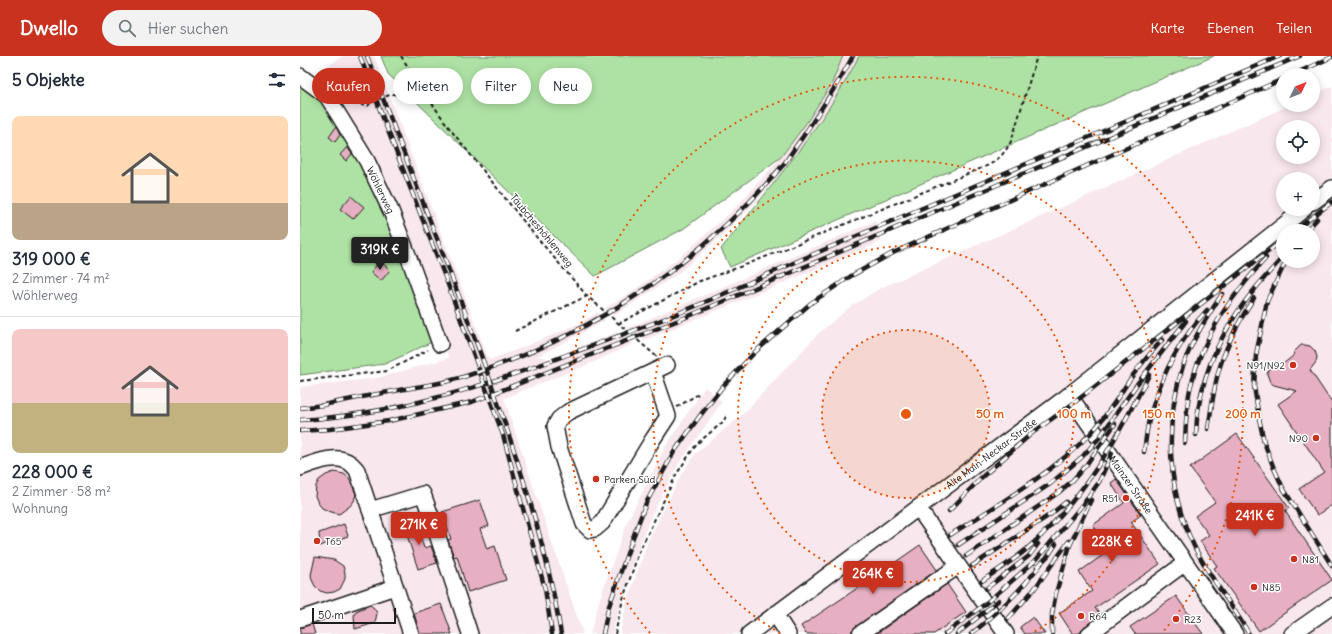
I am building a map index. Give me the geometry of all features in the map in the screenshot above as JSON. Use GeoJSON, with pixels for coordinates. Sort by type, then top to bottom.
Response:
{"type":"FeatureCollection","features":[{"type":"Feature","properties":{"kind":"street","name":"Wöhlerweg"},"geometry":{"type":"LineString","coordinates":[[300,76],[312,85]]}},
{"type":"Feature","properties":{"kind":"street","name":"Wöhlerweg"},"geometry":{"type":"LineString","coordinates":[[333,104],[367,161],[391,211],[440,344]]}},
{"type":"Feature","properties":{"kind":"street"},"geometry":{"type":"LineString","coordinates":[[1320,197],[1332,188]]}},
{"type":"Feature","properties":{"kind":"street","name":"Alte Main-Neckar-Straße"},"geometry":{"type":"LineString","coordinates":[[749,634],[1069,395],[1295,216]]}},
{"type":"Feature","properties":{"kind":"street"},"geometry":{"type":"LineString","coordinates":[[653,372],[668,416],[602,523],[595,529],[590,530],[584,524],[559,447],[555,426],[559,419],[568,412],[667,365]]}},
{"type":"Feature","properties":{"kind":"street","name":"Mainzer Straße"},"geometry":{"type":"LineString","coordinates":[[1069,395],[1235,634]]}},
{"type":"Feature","properties":{"kind":"street"},"geometry":{"type":"LineString","coordinates":[[300,468],[322,460],[339,458],[350,463],[357,470],[411,634]]}},
{"type":"Feature","properties":{"kind":"street"},"geometry":{"type":"LineString","coordinates":[[370,510],[423,494],[470,634]]}},
{"type":"Feature","properties":{"kind":"street"},"geometry":{"type":"LineString","coordinates":[[918,508],[1006,634]]}},
{"type":"Feature","properties":{"kind":"street"},"geometry":{"type":"LineString","coordinates":[[1089,634],[1185,563]]}},
{"type":"Feature","properties":{"kind":"street"},"geometry":{"type":"LineString","coordinates":[[860,634],[958,566]]}},
{"type":"Feature","properties":{"kind":"street"},"geometry":{"type":"LineString","coordinates":[[300,619],[395,587]]}},
{"type":"Feature","properties":{"kind":"street"},"geometry":{"type":"LineString","coordinates":[[1292,634],[1332,606]]}},
{"type":"Feature","properties":{"kind":"street"},"geometry":{"type":"LineString","coordinates":[[775,614],[788,634]]}},
{"type":"Feature","properties":{"kind":"path","name":"Täubcheshöhlenweg"},"geometry":{"type":"LineString","coordinates":[[401,56],[409,68]]}},
{"type":"Feature","properties":{"kind":"path"},"geometry":{"type":"LineString","coordinates":[[618,324],[700,281],[748,264],[989,165],[1001,157],[1008,149],[1037,56]]}},
{"type":"Feature","properties":{"kind":"path"},"geometry":{"type":"LineString","coordinates":[[349,104],[368,106],[370,104]]}},
{"type":"Feature","properties":{"kind":"path","name":"Täubcheshöhlenweg"},"geometry":{"type":"LineString","coordinates":[[432,104],[450,129],[532,233],[587,296],[667,365]]}},
{"type":"Feature","properties":{"kind":"path"},"geometry":{"type":"LineString","coordinates":[[515,331],[587,296]]}},
{"type":"Feature","properties":{"kind":"path"},"geometry":{"type":"LineString","coordinates":[[300,381],[387,371],[440,344]]}},
{"type":"Feature","properties":{"kind":"path"},"geometry":{"type":"LineString","coordinates":[[668,413],[700,393]]}},
{"type":"Feature","properties":{"kind":"path"},"geometry":{"type":"LineString","coordinates":[[615,634],[639,552],[676,475],[699,442],[723,422],[727,415]]}},
{"type":"Feature","properties":{"kind":"shaded area"},"geometry":{"type":"Polygon","coordinates":[[[343,56],[374,56],[379,68],[324,68],[343,56]]]}},
{"type":"Feature","properties":{"kind":"shaded area"},"geometry":{"type":"Polygon","coordinates":[[[843,56],[859,56],[824,116],[790,162],[755,203],[714,243],[676,275],[614,316],[605,308],[632,292],[686,252],[737,206],[781,157],[807,122],[832,83],[843,56]]]}},
{"type":"Feature","properties":{"kind":"shaded area"},"geometry":{"type":"Polygon","coordinates":[[[312,76],[312,90],[306,80],[312,76]]]}},
{"type":"Feature","properties":{"kind":"shaded area"},"geometry":{"type":"Polygon","coordinates":[[[385,85],[489,360],[580,323],[598,312],[605,321],[538,356],[551,359],[617,332],[633,344],[594,362],[504,398],[583,634],[300,634],[300,387],[377,378],[449,358],[412,259],[320,104],[385,104],[385,85]]]}},
{"type":"Feature","properties":{"kind":"shaded area"},"geometry":{"type":"Polygon","coordinates":[[[1332,86],[1332,634],[620,634],[627,601],[648,541],[680,477],[695,454],[742,415],[819,333],[850,307],[879,289],[1276,111],[1320,112],[1320,92],[1332,86]]]}},
{"type":"Feature","properties":{"kind":"shaded area"},"geometry":{"type":"Polygon","coordinates":[[[875,221],[882,241],[645,340],[628,328],[875,221]]]}},
{"type":"Feature","properties":{"kind":"shaded area"},"geometry":{"type":"Polygon","coordinates":[[[705,387],[722,402],[678,465],[650,518],[630,571],[612,634],[590,634],[600,598],[628,520],[666,446],[705,387]]]}},
{"type":"Feature","properties":{"kind":"green space"},"geometry":{"type":"Polygon","coordinates":[[[381,56],[843,56],[832,83],[807,122],[781,157],[683,229],[595,276],[419,104],[463,104],[463,68],[393,68],[393,79],[388,74],[381,56]]]}},
{"type":"Feature","properties":{"kind":"green space"},"geometry":{"type":"Polygon","coordinates":[[[859,56],[1214,56],[730,267],[721,249],[795,156],[845,82],[859,56]]]}},
{"type":"Feature","properties":{"kind":"green space"},"geometry":{"type":"Polygon","coordinates":[[[300,76],[312,89],[312,104],[325,104],[339,119],[381,198],[434,341],[385,364],[300,375],[300,76]]]}},
{"type":"Feature","properties":{"kind":"building"},"geometry":{"type":"Polygon","coordinates":[[[336,127],[340,135],[335,142],[329,137],[336,127]]]}},
{"type":"Feature","properties":{"kind":"building"},"geometry":{"type":"Polygon","coordinates":[[[347,147],[352,154],[346,161],[340,155],[347,147]]]}},
{"type":"Feature","properties":{"kind":"building"},"geometry":{"type":"Polygon","coordinates":[[[351,196],[364,207],[353,219],[340,209],[351,196]]]}},
{"type":"Feature","properties":{"kind":"building"},"geometry":{"type":"Polygon","coordinates":[[[380,261],[390,270],[381,281],[371,272],[380,261]]]}},
{"type":"Feature","properties":{"kind":"building"},"geometry":{"type":"Polygon","coordinates":[[[1301,345],[1310,346],[1315,351],[1317,357],[1316,362],[1310,370],[1332,403],[1332,505],[1317,515],[1299,489],[1324,472],[1278,404],[1297,391],[1274,385],[1270,382],[1267,374],[1271,366],[1275,363],[1283,364],[1293,356],[1294,352],[1301,345]]]}},
{"type":"Feature","properties":{"kind":"building"},"geometry":{"type":"Polygon","coordinates":[[[1237,434],[1289,508],[1285,511],[1332,580],[1259,631],[1214,568],[1217,566],[1200,541],[1209,535],[1195,516],[1215,502],[1190,468],[1237,434]]]}},
{"type":"Feature","properties":{"kind":"building"},"geometry":{"type":"Polygon","coordinates":[[[334,472],[344,474],[349,478],[356,494],[354,501],[350,506],[339,514],[322,508],[315,496],[316,486],[319,480],[334,472]]]}},
{"type":"Feature","properties":{"kind":"building"},"geometry":{"type":"Polygon","coordinates":[[[1116,479],[1141,515],[1131,522],[1160,564],[1095,608],[1100,615],[1084,627],[1080,633],[1073,634],[1059,613],[1092,591],[1079,572],[1110,550],[1093,525],[1124,503],[1111,483],[1116,479]]]}},
{"type":"Feature","properties":{"kind":"building"},"geometry":{"type":"Polygon","coordinates":[[[480,500],[489,526],[480,529],[487,549],[495,546],[506,580],[468,592],[457,556],[454,557],[448,540],[451,539],[442,512],[480,500]]]}},
{"type":"Feature","properties":{"kind":"building"},"geometry":{"type":"Polygon","coordinates":[[[415,519],[424,548],[431,546],[437,563],[418,569],[403,523],[415,519]]]}},
{"type":"Feature","properties":{"kind":"building"},"geometry":{"type":"Polygon","coordinates":[[[344,524],[348,536],[320,546],[319,533],[344,524]]]}},
{"type":"Feature","properties":{"kind":"building"},"geometry":{"type":"Polygon","coordinates":[[[920,545],[937,570],[855,627],[851,634],[806,634],[801,626],[920,545]]]}},
{"type":"Feature","properties":{"kind":"building"},"geometry":{"type":"Polygon","coordinates":[[[315,557],[334,560],[343,566],[345,579],[340,589],[327,593],[320,591],[315,586],[311,575],[315,557]]]}},
{"type":"Feature","properties":{"kind":"building"},"geometry":{"type":"Polygon","coordinates":[[[947,584],[966,612],[934,634],[876,634],[947,584]]]}},
{"type":"Feature","properties":{"kind":"building","name":"R23"},"geometry":{"type":"Polygon","coordinates":[[[1176,596],[1203,634],[1135,634],[1130,627],[1176,596]]]}},
{"type":"Feature","properties":{"kind":"building"},"geometry":{"type":"Polygon","coordinates":[[[441,604],[452,634],[420,634],[414,613],[441,604]]]}},
{"type":"Feature","properties":{"kind":"building"},"geometry":{"type":"Polygon","coordinates":[[[370,605],[377,613],[375,623],[355,629],[354,615],[356,611],[370,605]]]}},
{"type":"Feature","properties":{"kind":"building"},"geometry":{"type":"Polygon","coordinates":[[[1033,617],[1045,634],[1025,634],[1020,627],[1033,617]]]}},
{"type":"Feature","properties":{"kind":"building"},"geometry":{"type":"Polygon","coordinates":[[[312,624],[315,634],[300,634],[300,628],[312,624]]]}},
{"type":"Feature","properties":{"kind":"railway"},"geometry":{"type":"LineString","coordinates":[[360,56],[447,282],[503,435],[545,589],[552,634]]}},
{"type":"Feature","properties":{"kind":"railway"},"geometry":{"type":"LineString","coordinates":[[367,56],[475,339],[511,442],[540,537],[561,634]]}},
{"type":"Feature","properties":{"kind":"railway"},"geometry":{"type":"LineString","coordinates":[[300,408],[442,383],[460,378],[506,362],[551,343],[595,320],[637,295],[677,266],[715,235],[750,201],[783,165],[822,108],[853,56]]}},
{"type":"Feature","properties":{"kind":"railway"},"geometry":{"type":"LineString","coordinates":[[300,420],[370,412],[437,398],[503,378],[630,332],[691,308],[1280,56]]}},
{"type":"Feature","properties":{"kind":"railway"},"geometry":{"type":"LineString","coordinates":[[300,431],[330,429],[389,421],[472,402],[689,316],[1300,56]]}},
{"type":"Feature","properties":{"kind":"railway"},"geometry":{"type":"LineString","coordinates":[[1308,68],[1332,57]]}},
{"type":"Feature","properties":{"kind":"railway"},"geometry":{"type":"LineString","coordinates":[[603,634],[608,609],[646,503],[674,452],[723,386],[755,352],[811,303],[851,276],[893,253],[1276,82]]}},
{"type":"Feature","properties":{"kind":"railway"},"geometry":{"type":"LineString","coordinates":[[1303,224],[1332,202]]}},
{"type":"Feature","properties":{"kind":"railway"},"geometry":{"type":"LineString","coordinates":[[1312,224],[1317,219]]}},
{"type":"Feature","properties":{"kind":"railway"},"geometry":{"type":"LineString","coordinates":[[949,511],[982,477],[1031,434],[1075,402],[1276,245]]}},
{"type":"Feature","properties":{"kind":"railway"},"geometry":{"type":"LineString","coordinates":[[1185,443],[1186,414],[1189,392],[1203,349],[1211,332],[1230,302],[1266,258]]}},
{"type":"Feature","properties":{"kind":"railway"},"geometry":{"type":"LineString","coordinates":[[1196,435],[1202,391],[1216,350],[1242,306],[1276,265]]}},
{"type":"Feature","properties":{"kind":"railway"},"geometry":{"type":"LineString","coordinates":[[1283,268],[1267,301],[1256,355],[1254,386],[1259,418],[1264,442],[1283,488],[1332,566]]}},
{"type":"Feature","properties":{"kind":"railway"},"geometry":{"type":"LineString","coordinates":[[1222,294],[1195,338],[1183,366],[1173,411],[1171,457],[1178,503],[1194,546],[1249,634]]}},
{"type":"Feature","properties":{"kind":"railway"},"geometry":{"type":"LineString","coordinates":[[1208,429],[1216,383],[1223,356],[1237,326],[1254,298]]}},
{"type":"Feature","properties":{"kind":"railway"},"geometry":{"type":"LineString","coordinates":[[1144,452],[1150,417],[1155,398],[1161,384],[1181,345],[1207,310]]}},
{"type":"Feature","properties":{"kind":"railway"},"geometry":{"type":"LineString","coordinates":[[958,545],[1050,484],[1082,457],[1099,438],[1137,384],[1186,321]]}},
{"type":"Feature","properties":{"kind":"railway"},"geometry":{"type":"LineString","coordinates":[[950,535],[1041,476],[1075,449],[1102,420],[1133,375],[1162,340]]}},
{"type":"Feature","properties":{"kind":"railway"},"geometry":{"type":"LineString","coordinates":[[982,581],[1024,552],[1066,509],[1097,467],[1111,445],[1149,375]]}},
{"type":"Feature","properties":{"kind":"railway"},"geometry":{"type":"LineString","coordinates":[[966,556],[1058,493],[1072,481],[1086,465],[1115,424]]}},
{"type":"Feature","properties":{"kind":"railway"},"geometry":{"type":"LineString","coordinates":[[945,634],[985,604],[1036,560],[1084,503],[1099,482],[1112,453]]}},
{"type":"Feature","properties":{"kind":"railway"},"geometry":{"type":"LineString","coordinates":[[1052,634],[1052,614],[1056,593],[1070,545],[1091,500]]}},
{"type":"Feature","properties":{"kind":"railway"},"geometry":{"type":"LineString","coordinates":[[972,566],[1051,514],[1066,502]]}},
{"type":"Feature","properties":{"kind":"railway"},"geometry":{"type":"LineString","coordinates":[[1008,619],[1035,588],[1069,541]]}},
{"type":"Feature","properties":{"kind":"railway"},"geometry":{"type":"LineString","coordinates":[[987,588],[1029,556],[1038,544]]}},
{"type":"Feature","properties":{"kind":"railway"},"geometry":{"type":"LineString","coordinates":[[1037,567],[1048,556],[1056,544]]}},
{"type":"Feature","properties":{"kind":"railway"},"geometry":{"type":"LineString","coordinates":[[971,634],[1009,601],[1041,564]]}},
{"type":"Feature","properties":{"kind":"railway"},"geometry":{"type":"LineString","coordinates":[[957,634],[999,600]]}},
{"type":"Feature","properties":{"kind":"place","name":"N91/N92"},"geometry":{"type":"Point","coordinates":[1293,365]}},
{"type":"Feature","properties":{"kind":"place","name":"N90"},"geometry":{"type":"Point","coordinates":[1316,438]}},
{"type":"Feature","properties":{"kind":"place","name":"Parken Süd"},"geometry":{"type":"Point","coordinates":[596,479]}},
{"type":"Feature","properties":{"kind":"place","name":"R51"},"geometry":{"type":"Point","coordinates":[1126,498]}},
{"type":"Feature","properties":{"kind":"place","name":"T65"},"geometry":{"type":"Point","coordinates":[317,541]}},
{"type":"Feature","properties":{"kind":"place","name":"N81"},"geometry":{"type":"Point","coordinates":[1294,559]}},
{"type":"Feature","properties":{"kind":"place","name":"N85"},"geometry":{"type":"Point","coordinates":[1254,587]}},
{"type":"Feature","properties":{"kind":"place","name":"R64"},"geometry":{"type":"Point","coordinates":[1081,616]}},
{"type":"Feature","properties":{"kind":"place","name":"R23"},"geometry":{"type":"Point","coordinates":[1176,619]}}]}
